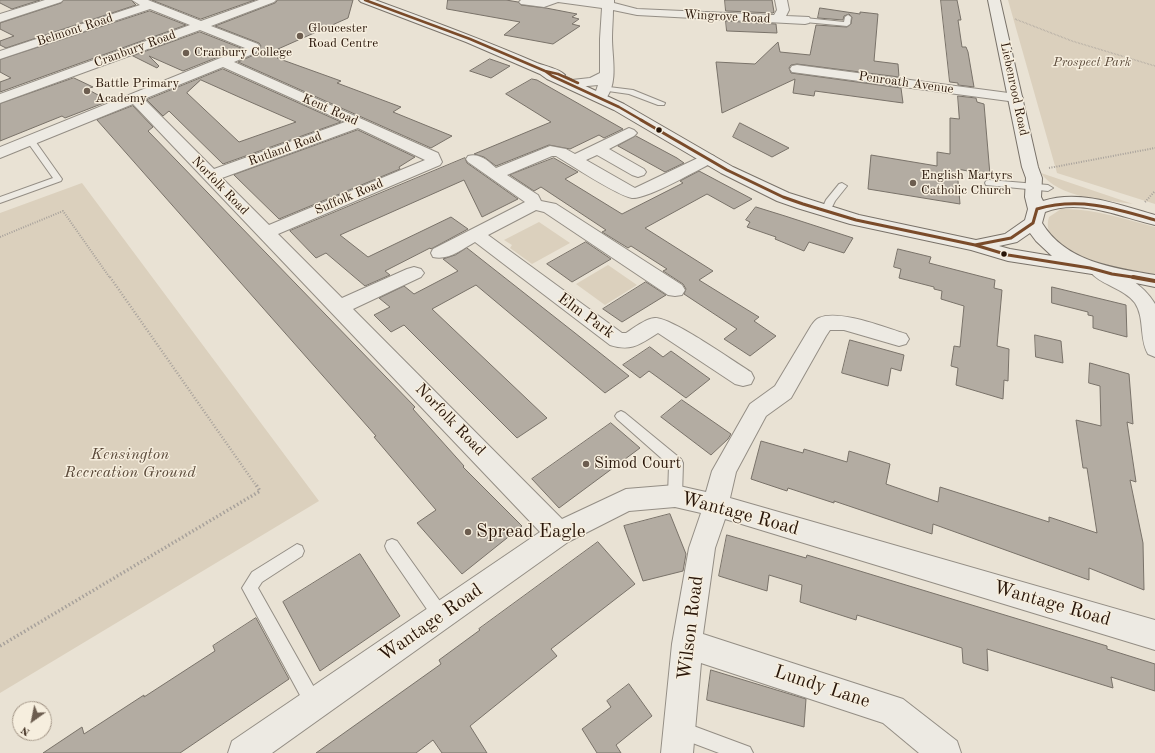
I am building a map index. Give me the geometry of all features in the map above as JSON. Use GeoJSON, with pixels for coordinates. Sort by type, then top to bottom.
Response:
{"type":"FeatureCollection","features":[{"type":"Feature","properties":{"kind":"street"},"geometry":{"type":"LineString","coordinates":[[0,18],[58,0]]}},
{"type":"Feature","properties":{"kind":"street"},"geometry":{"type":"LineString","coordinates":[[0,153],[223,62],[251,50],[254,47],[138,0]]}},
{"type":"Feature","properties":{"kind":"street","name":"Cranbury Road"},"geometry":{"type":"LineString","coordinates":[[0,99],[270,0]]}},
{"type":"Feature","properties":{"kind":"street"},"geometry":{"type":"LineString","coordinates":[[365,0],[470,39],[577,83],[604,86]]}},
{"type":"Feature","properties":{"kind":"street"},"geometry":{"type":"LineString","coordinates":[[525,2],[544,4],[554,0]]}},
{"type":"Feature","properties":{"kind":"street","name":"Wingrove Road"},"geometry":{"type":"LineString","coordinates":[[563,0],[608,3],[637,12],[805,20]]}},
{"type":"Feature","properties":{"kind":"street","name":"Wingrove Road"},"geometry":{"type":"LineString","coordinates":[[677,0],[677,14]]}},
{"type":"Feature","properties":{"kind":"street","name":"Wingrove Road"},"geometry":{"type":"LineString","coordinates":[[778,19],[783,10],[781,0]]}},
{"type":"Feature","properties":{"kind":"street","name":"Liebenrood Road"},"geometry":{"type":"LineString","coordinates":[[994,0],[1030,167],[1040,180],[1033,197],[1037,232],[1044,241],[1065,255],[1121,282],[1134,292],[1146,304],[1155,349]]}},
{"type":"Feature","properties":{"kind":"street"},"geometry":{"type":"LineString","coordinates":[[608,3],[604,86],[612,100],[619,107]]}},
{"type":"Feature","properties":{"kind":"street","name":"Belmont Road"},"geometry":{"type":"LineString","coordinates":[[0,55],[150,5]]}},
{"type":"Feature","properties":{"kind":"street","name":"Kent Road"},"geometry":{"type":"LineString","coordinates":[[223,62],[432,156],[434,162]]}},
{"type":"Feature","properties":{"kind":"street","name":"Penroath Avenue"},"geometry":{"type":"LineString","coordinates":[[797,69],[1016,98]]}},
{"type":"Feature","properties":{"kind":"street"},"geometry":{"type":"LineString","coordinates":[[545,71],[552,76],[619,107],[708,159],[783,197],[826,212],[856,220],[975,245],[1008,255],[1095,269],[1155,281]]}},
{"type":"Feature","properties":{"kind":"street"},"geometry":{"type":"LineString","coordinates":[[577,83],[593,82],[604,86]]}},
{"type":"Feature","properties":{"kind":"street","name":"Norfolk Road"},"geometry":{"type":"LineString","coordinates":[[135,98],[559,534]]}},
{"type":"Feature","properties":{"kind":"street","name":"Rutland Road"},"geometry":{"type":"LineString","coordinates":[[211,176],[358,122]]}},
{"type":"Feature","properties":{"kind":"street"},"geometry":{"type":"LineString","coordinates":[[575,160],[629,133]]}},
{"type":"Feature","properties":{"kind":"street"},"geometry":{"type":"LineString","coordinates":[[598,149],[638,172]]}},
{"type":"Feature","properties":{"kind":"street"},"geometry":{"type":"LineString","coordinates":[[495,174],[550,151],[560,152],[617,186],[633,193],[642,191],[708,159]]}},
{"type":"Feature","properties":{"kind":"street"},"geometry":{"type":"LineString","coordinates":[[474,159],[532,199],[534,204]]}},
{"type":"Feature","properties":{"kind":"street","name":"Suffolk Road"},"geometry":{"type":"LineString","coordinates":[[265,233],[434,162]]}},
{"type":"Feature","properties":{"kind":"street"},"geometry":{"type":"LineString","coordinates":[[1040,180],[1077,202]]}},
{"type":"Feature","properties":{"kind":"street"},"geometry":{"type":"LineString","coordinates":[[975,245],[1011,238],[1035,216],[1053,203],[1077,202],[1096,205],[1155,220]]}},
{"type":"Feature","properties":{"kind":"street"},"geometry":{"type":"LineString","coordinates":[[440,253],[534,204],[550,208],[674,290]]}},
{"type":"Feature","properties":{"kind":"street","name":"Elm Park"},"geometry":{"type":"LineString","coordinates":[[477,235],[617,340],[629,341],[655,325],[664,327],[743,378]]}},
{"type":"Feature","properties":{"kind":"street"},"geometry":{"type":"LineString","coordinates":[[340,308],[414,273]]}},
{"type":"Feature","properties":{"kind":"street","name":"Wilson Road"},"geometry":{"type":"LineString","coordinates":[[678,742],[687,644],[702,548],[716,505],[724,471],[758,410],[783,392],[818,331],[825,323],[844,323],[899,339]]}},
{"type":"Feature","properties":{"kind":"street","name":"Wantage Road"},"geometry":{"type":"LineString","coordinates":[[244,753],[559,534],[626,500],[675,496],[716,505],[1155,635]]}},
{"type":"Feature","properties":{"kind":"street","name":"Lundy Lane"},"geometry":{"type":"LineString","coordinates":[[687,644],[892,710],[945,753]]}},
{"type":"Feature","properties":{"kind":"lane","name":"Wingrove Road"},"geometry":{"type":"LineString","coordinates":[[805,20],[847,24],[848,17]]}},
{"type":"Feature","properties":{"kind":"lane"},"geometry":{"type":"LineString","coordinates":[[604,86],[630,92],[661,102]]}},
{"type":"Feature","properties":{"kind":"lane"},"geometry":{"type":"LineString","coordinates":[[0,200],[58,179],[30,140]]}},
{"type":"Feature","properties":{"kind":"lane"},"geometry":{"type":"LineString","coordinates":[[989,183],[1040,180]]}},
{"type":"Feature","properties":{"kind":"lane"},"geometry":{"type":"LineString","coordinates":[[826,212],[831,200],[842,186]]}},
{"type":"Feature","properties":{"kind":"lane"},"geometry":{"type":"LineString","coordinates":[[621,416],[676,462],[675,496]]}},
{"type":"Feature","properties":{"kind":"lane"},"geometry":{"type":"LineString","coordinates":[[392,546],[441,616]]}},
{"type":"Feature","properties":{"kind":"lane"},"geometry":{"type":"LineString","coordinates":[[297,551],[257,577],[250,588],[314,704]]}},
{"type":"Feature","properties":{"kind":"lane"},"geometry":{"type":"LineString","coordinates":[[678,742],[744,753]]}},
{"type":"Feature","properties":{"kind":"path"},"geometry":{"type":"LineString","coordinates":[[998,14],[1019,20],[1079,44],[1155,66]]}},
{"type":"Feature","properties":{"kind":"path"},"geometry":{"type":"LineString","coordinates":[[1040,180],[1155,148]]}},
{"type":"Feature","properties":{"kind":"path"},"geometry":{"type":"LineString","coordinates":[[1144,204],[1155,191]]}},
{"type":"Feature","properties":{"kind":"path"},"geometry":{"type":"LineString","coordinates":[[0,237],[64,211],[260,491],[0,646]]}},
{"type":"Feature","properties":{"kind":"green space","name":"Prospect Park"},"geometry":{"type":"Polygon","coordinates":[[[1008,0],[1155,0],[1155,204],[1057,173],[1008,0]]]}},
{"type":"Feature","properties":{"kind":"green space"},"geometry":{"type":"Polygon","coordinates":[[[1041,173],[1133,204],[1096,199],[1070,193],[1059,188],[1041,173]]]}},
{"type":"Feature","properties":{"kind":"green space","name":"Kensington Recreation Ground"},"geometry":{"type":"Polygon","coordinates":[[[82,183],[319,501],[0,693],[0,213],[82,183]]]}},
{"type":"Feature","properties":{"kind":"green space"},"geometry":{"type":"Polygon","coordinates":[[[1061,209],[1097,212],[1155,227],[1155,274],[1107,265],[1070,252],[1057,242],[1049,231],[1049,217],[1061,209]]]}},
{"type":"Feature","properties":{"kind":"green space"},"geometry":{"type":"Polygon","coordinates":[[[539,222],[570,243],[532,264],[510,248],[512,245],[504,240],[539,222]]]}},
{"type":"Feature","properties":{"kind":"green space"},"geometry":{"type":"Polygon","coordinates":[[[608,265],[637,285],[605,305],[576,284],[608,265]]]}},
{"type":"Feature","properties":{"kind":"building"},"geometry":{"type":"Polygon","coordinates":[[[0,0],[40,0],[12,9],[0,3],[0,0]]]}},
{"type":"Feature","properties":{"kind":"building"},"geometry":{"type":"Polygon","coordinates":[[[64,0],[131,0],[136,5],[6,48],[0,45],[0,41],[14,36],[0,29],[0,23],[61,3],[64,0]]]}},
{"type":"Feature","properties":{"kind":"building"},"geometry":{"type":"Polygon","coordinates":[[[152,0],[255,0],[201,19],[152,0]]]}},
{"type":"Feature","properties":{"kind":"building"},"geometry":{"type":"Polygon","coordinates":[[[278,0],[353,0],[348,18],[278,49],[289,52],[277,58],[341,81],[337,83],[401,107],[393,112],[452,136],[431,148],[238,62],[256,54],[261,46],[259,43],[215,26],[275,3],[278,0]]]}},
{"type":"Feature","properties":{"kind":"building"},"geometry":{"type":"Polygon","coordinates":[[[448,0],[506,0],[518,2],[521,5],[577,14],[572,17],[579,19],[572,24],[580,26],[553,44],[504,35],[520,22],[447,9],[448,0]]]}},
{"type":"Feature","properties":{"kind":"building"},"geometry":{"type":"Polygon","coordinates":[[[725,0],[772,0],[774,12],[726,11],[725,0]]]}},
{"type":"Feature","properties":{"kind":"building"},"geometry":{"type":"Polygon","coordinates":[[[941,0],[957,0],[961,20],[958,20],[962,47],[966,47],[968,52],[974,87],[958,85],[958,83],[950,82],[941,0]]]}},
{"type":"Feature","properties":{"kind":"building"},"geometry":{"type":"Polygon","coordinates":[[[820,8],[860,14],[860,12],[878,14],[874,61],[898,64],[899,77],[797,64],[791,65],[789,68],[791,73],[901,88],[903,103],[815,91],[814,96],[793,93],[795,79],[722,113],[716,62],[755,64],[778,42],[780,52],[810,55],[816,25],[847,27],[851,24],[852,17],[849,14],[844,16],[843,20],[818,18],[820,8]]]}},
{"type":"Feature","properties":{"kind":"building"},"geometry":{"type":"Polygon","coordinates":[[[150,11],[186,25],[0,92],[0,82],[11,78],[0,72],[0,60],[150,11]]]}},
{"type":"Feature","properties":{"kind":"building"},"geometry":{"type":"Polygon","coordinates":[[[726,21],[776,24],[777,33],[727,31],[726,21]]]}},
{"type":"Feature","properties":{"kind":"building","name":"Cranbury College"},"geometry":{"type":"Polygon","coordinates":[[[200,32],[241,48],[183,71],[149,56],[159,66],[157,68],[133,56],[200,32]]]}},
{"type":"Feature","properties":{"kind":"building"},"geometry":{"type":"Polygon","coordinates":[[[490,59],[510,66],[491,78],[470,71],[490,59]]]}},
{"type":"Feature","properties":{"kind":"building"},"geometry":{"type":"Polygon","coordinates":[[[223,69],[341,122],[223,164],[169,111],[163,116],[147,100],[223,69]],[[201,80],[187,93],[239,142],[296,122],[201,80]]]}},
{"type":"Feature","properties":{"kind":"building"},"geometry":{"type":"Polygon","coordinates":[[[74,78],[93,87],[87,89],[109,101],[65,118],[62,116],[0,141],[0,104],[74,78]]]}},
{"type":"Feature","properties":{"kind":"building"},"geometry":{"type":"Polygon","coordinates":[[[532,79],[537,80],[623,129],[604,138],[599,135],[570,149],[549,145],[496,166],[484,157],[474,154],[551,122],[506,94],[532,79]]]}},
{"type":"Feature","properties":{"kind":"building","name":"English Martyrs Catholic Church"},"geometry":{"type":"Polygon","coordinates":[[[958,96],[976,98],[977,102],[984,104],[990,175],[957,169],[960,204],[868,189],[871,155],[937,166],[937,152],[950,154],[950,118],[959,119],[958,96]]]}},
{"type":"Feature","properties":{"kind":"building"},"geometry":{"type":"Polygon","coordinates":[[[133,106],[153,127],[148,131],[415,407],[413,409],[464,466],[463,467],[522,526],[462,574],[417,523],[436,510],[374,437],[376,436],[97,120],[133,106]]]}},
{"type":"Feature","properties":{"kind":"building"},"geometry":{"type":"Polygon","coordinates":[[[740,123],[789,148],[772,157],[733,137],[740,123]]]}},
{"type":"Feature","properties":{"kind":"building"},"geometry":{"type":"Polygon","coordinates":[[[358,130],[415,157],[399,167],[400,169],[279,219],[234,175],[358,130]]]}},
{"type":"Feature","properties":{"kind":"building"},"geometry":{"type":"Polygon","coordinates":[[[636,136],[684,163],[665,172],[618,146],[636,136]]]}},
{"type":"Feature","properties":{"kind":"building"},"geometry":{"type":"Polygon","coordinates":[[[465,158],[467,163],[518,199],[482,217],[464,180],[340,235],[368,257],[451,217],[468,229],[385,271],[390,275],[365,286],[326,253],[316,258],[290,231],[465,158]]]}},
{"type":"Feature","properties":{"kind":"building"},"geometry":{"type":"Polygon","coordinates":[[[554,158],[578,172],[565,179],[622,214],[683,183],[680,181],[699,171],[752,199],[734,209],[707,194],[645,228],[713,271],[699,280],[759,317],[754,321],[776,336],[750,356],[724,339],[737,329],[684,294],[686,289],[683,284],[663,271],[667,269],[631,246],[628,248],[602,232],[606,230],[541,187],[534,191],[510,175],[554,158]]]}},
{"type":"Feature","properties":{"kind":"building"},"geometry":{"type":"Polygon","coordinates":[[[756,207],[853,238],[844,253],[809,242],[804,251],[775,239],[776,237],[747,227],[750,222],[746,220],[756,207]]]}},
{"type":"Feature","properties":{"kind":"building"},"geometry":{"type":"Polygon","coordinates":[[[586,242],[611,259],[572,282],[547,264],[586,242]]]}},
{"type":"Feature","properties":{"kind":"building"},"geometry":{"type":"Polygon","coordinates":[[[467,248],[629,376],[605,393],[476,285],[432,309],[547,418],[517,438],[404,325],[391,332],[374,315],[390,307],[379,298],[404,286],[414,294],[458,271],[443,259],[455,255],[467,248]]]}},
{"type":"Feature","properties":{"kind":"building"},"geometry":{"type":"Polygon","coordinates":[[[898,249],[931,257],[929,263],[995,280],[994,288],[1002,290],[997,346],[1009,349],[1008,381],[1004,380],[1003,399],[956,385],[958,368],[951,366],[954,346],[960,347],[964,306],[941,299],[942,291],[934,289],[934,287],[899,278],[901,269],[894,267],[898,249]]]}},
{"type":"Feature","properties":{"kind":"building"},"geometry":{"type":"Polygon","coordinates":[[[646,282],[666,295],[622,322],[603,309],[646,282]]]}},
{"type":"Feature","properties":{"kind":"building"},"geometry":{"type":"Polygon","coordinates":[[[1052,287],[1126,305],[1127,337],[1093,328],[1093,316],[1088,315],[1088,312],[1052,303],[1052,287]]]}},
{"type":"Feature","properties":{"kind":"building"},"geometry":{"type":"Polygon","coordinates":[[[1035,335],[1061,341],[1063,363],[1036,357],[1035,335]]]}},
{"type":"Feature","properties":{"kind":"building"},"geometry":{"type":"Polygon","coordinates":[[[850,340],[904,355],[901,371],[891,368],[888,386],[842,373],[850,340]]]}},
{"type":"Feature","properties":{"kind":"building"},"geometry":{"type":"Polygon","coordinates":[[[650,347],[663,357],[671,351],[710,379],[686,398],[649,371],[640,378],[623,365],[650,347]]]}},
{"type":"Feature","properties":{"kind":"building"},"geometry":{"type":"Polygon","coordinates":[[[1090,363],[1129,374],[1133,424],[1127,422],[1136,482],[1130,480],[1143,543],[1144,590],[1089,568],[1089,580],[933,524],[932,534],[834,501],[834,503],[788,488],[787,491],[751,479],[761,441],[803,453],[804,449],[847,462],[849,451],[890,464],[886,484],[938,502],[940,487],[1049,522],[1049,517],[1097,533],[1087,468],[1083,468],[1076,420],[1101,426],[1100,386],[1089,383],[1090,363]]]}},
{"type":"Feature","properties":{"kind":"building"},"geometry":{"type":"Polygon","coordinates":[[[682,400],[731,434],[728,439],[711,455],[661,417],[682,400]]]}},
{"type":"Feature","properties":{"kind":"building","name":"Simod Court"},"geometry":{"type":"Polygon","coordinates":[[[611,423],[640,448],[559,508],[532,479],[611,423]]]}},
{"type":"Feature","properties":{"kind":"building"},"geometry":{"type":"Polygon","coordinates":[[[670,514],[686,554],[683,571],[643,581],[624,526],[670,514]]]}},
{"type":"Feature","properties":{"kind":"building"},"geometry":{"type":"Polygon","coordinates":[[[727,535],[806,558],[807,555],[1107,646],[1107,649],[1155,664],[1155,691],[1111,677],[1113,688],[987,649],[988,671],[963,663],[962,648],[857,615],[856,620],[800,602],[802,585],[769,575],[767,591],[719,576],[727,535]]]}},
{"type":"Feature","properties":{"kind":"building"},"geometry":{"type":"Polygon","coordinates":[[[598,542],[635,584],[551,649],[557,656],[470,726],[487,753],[442,753],[433,740],[416,753],[316,753],[441,664],[439,660],[598,542]]]}},
{"type":"Feature","properties":{"kind":"building"},"geometry":{"type":"Polygon","coordinates":[[[360,554],[400,616],[320,671],[283,602],[360,554]]]}},
{"type":"Feature","properties":{"kind":"building"},"geometry":{"type":"Polygon","coordinates":[[[256,618],[289,679],[180,753],[43,753],[82,727],[84,734],[144,695],[144,697],[215,651],[213,646],[256,618]]]}},
{"type":"Feature","properties":{"kind":"building"},"geometry":{"type":"Polygon","coordinates":[[[711,670],[806,699],[804,727],[707,700],[711,670]]]}},
{"type":"Feature","properties":{"kind":"building"},"geometry":{"type":"Polygon","coordinates":[[[629,684],[652,716],[616,745],[621,753],[597,753],[582,729],[611,707],[607,701],[629,684]]]}},
{"type":"Feature","properties":{"kind":"transit line"},"geometry":{"type":"LineString","coordinates":[[365,0],[470,39],[545,71],[558,74],[578,83]]}},
{"type":"Feature","properties":{"kind":"transit line"},"geometry":{"type":"LineString","coordinates":[[545,71],[552,76],[619,107],[727,170],[783,197],[803,204],[856,220],[975,245],[1008,255],[1090,268],[1112,274],[1155,281]]}},
{"type":"Feature","properties":{"kind":"transit line"},"geometry":{"type":"LineString","coordinates":[[975,245],[1011,238],[1033,223],[1037,209],[1066,203],[1096,205],[1155,220]]}},
{"type":"Feature","properties":{"kind":"place","name":"Gloucester Road Centre"},"geometry":{"type":"Point","coordinates":[300,36]}},
{"type":"Feature","properties":{"kind":"place","name":"Cranbury College"},"geometry":{"type":"Point","coordinates":[186,53]}},
{"type":"Feature","properties":{"kind":"place","name":"Battle Primary Academy"},"geometry":{"type":"Point","coordinates":[87,91]}},
{"type":"Feature","properties":{"kind":"place","name":"English Martyrs Catholic Church"},"geometry":{"type":"Point","coordinates":[913,183]}},
{"type":"Feature","properties":{"kind":"place","name":"Simod Court"},"geometry":{"type":"Point","coordinates":[586,464]}},
{"type":"Feature","properties":{"kind":"place","name":"Spread Eagle"},"geometry":{"type":"Point","coordinates":[468,532]}}]}
